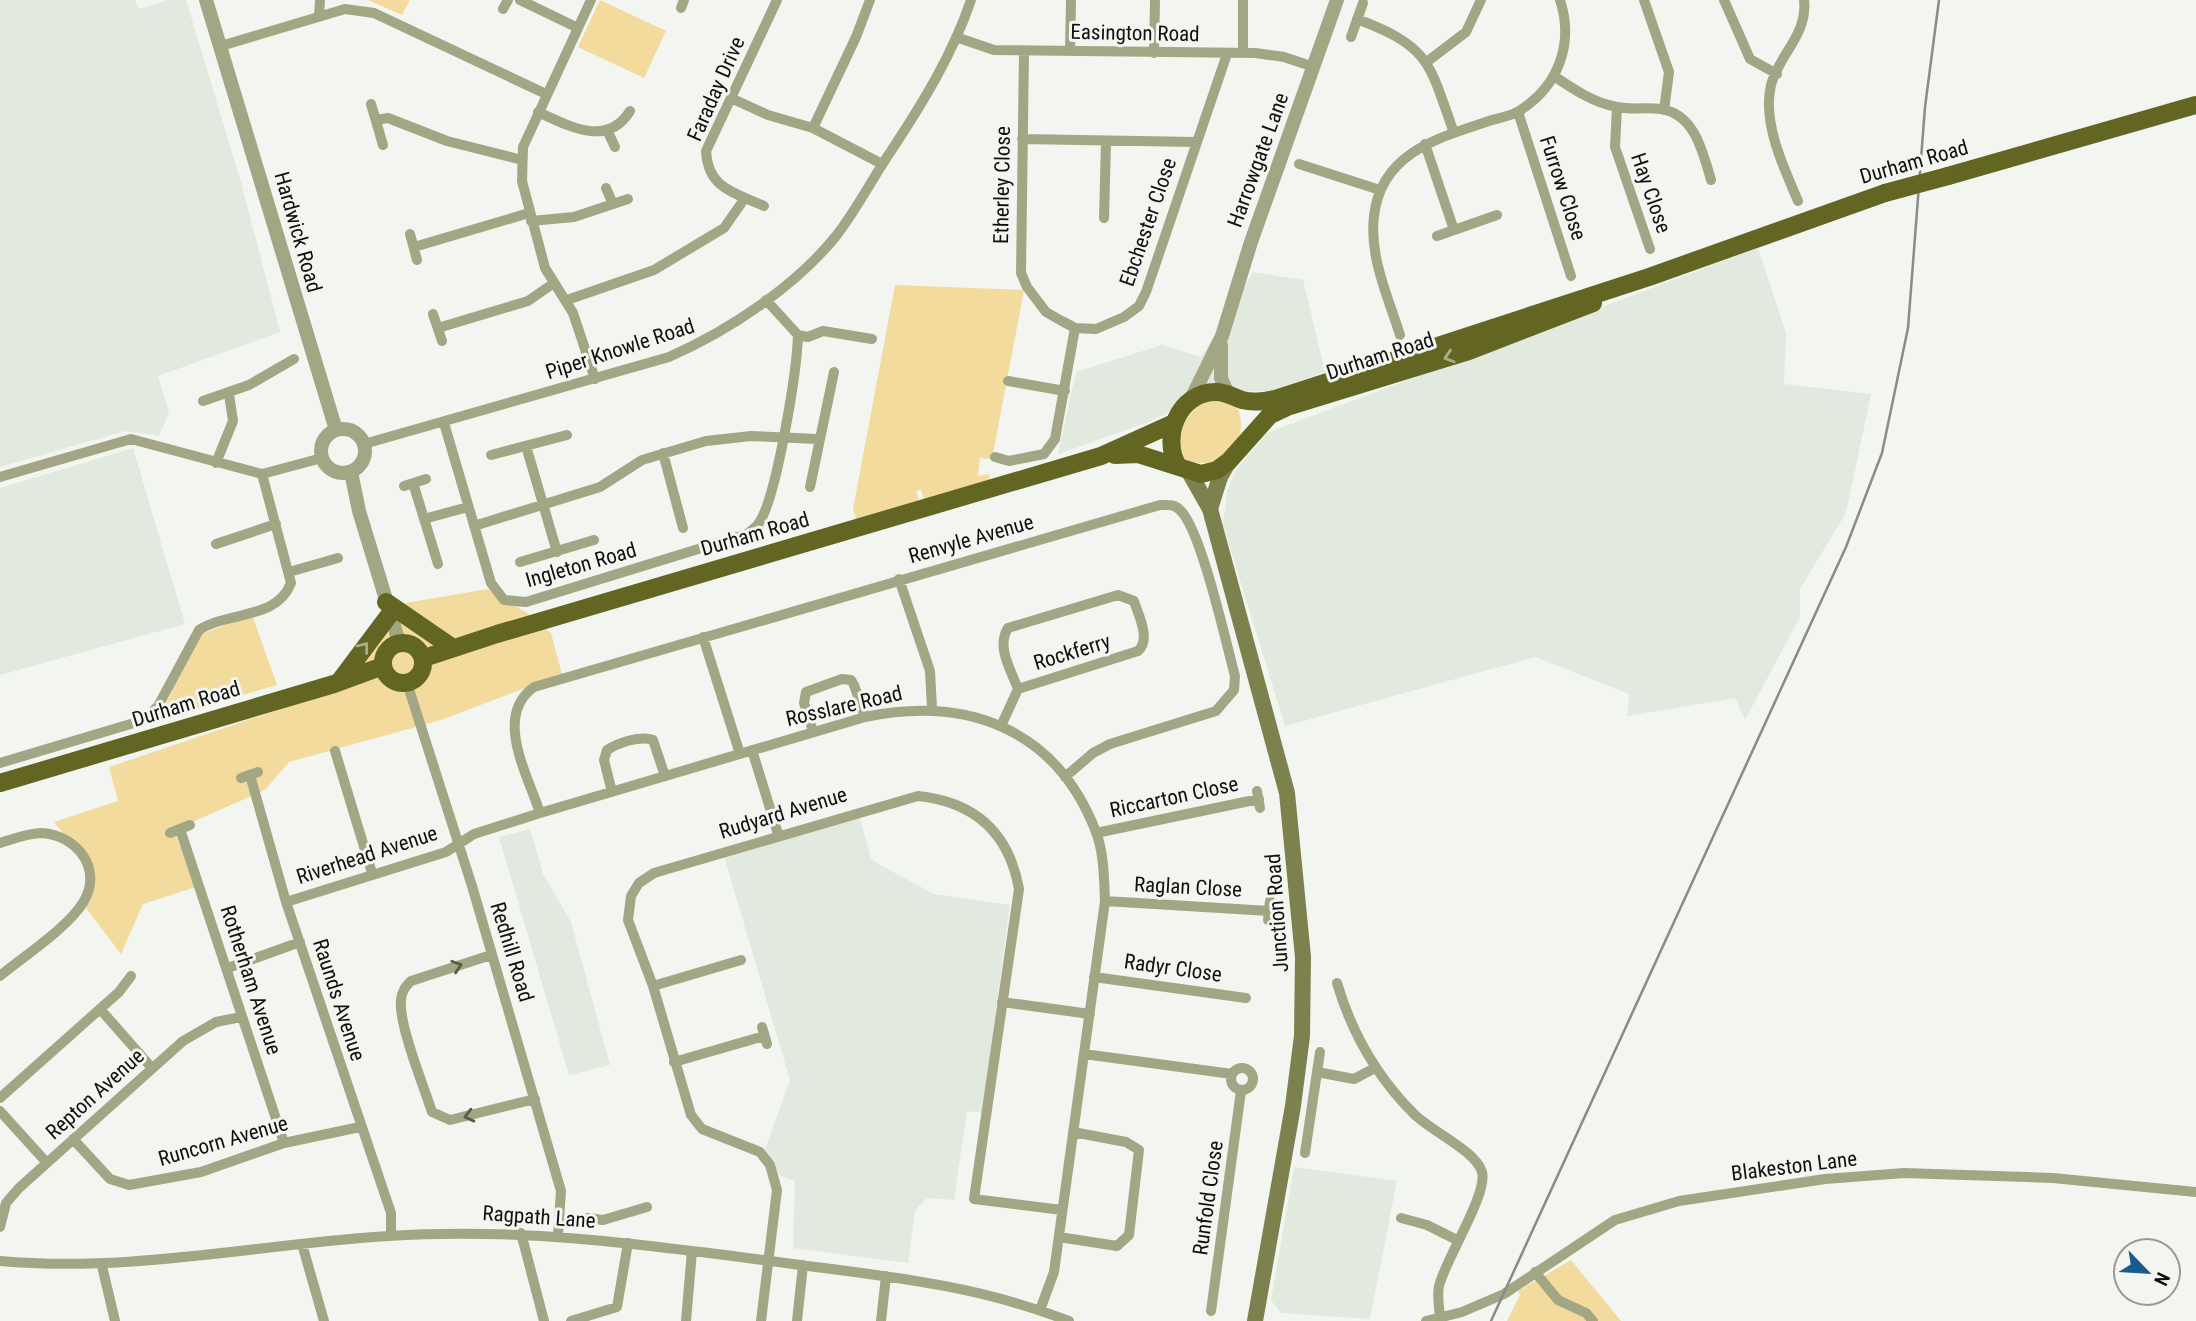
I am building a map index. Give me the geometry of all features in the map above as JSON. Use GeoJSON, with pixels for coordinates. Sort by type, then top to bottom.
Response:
{"type":"FeatureCollection","features":[{"type":"Feature","properties":{"kind":"main road","name":"Durham Road"},"geometry":{"type":"LineString","coordinates":[[424,658],[1101,456],[1174,423],[1188,404],[1200,395],[1235,397],[1255,402],[1275,399],[1648,277],[1885,193],[2196,105]]}},
{"type":"Feature","properties":{"kind":"main road","name":"Durham Road"},"geometry":{"type":"LineString","coordinates":[[1101,456],[1138,454],[1201,474],[1217,470],[1229,461],[1270,415],[1287,407],[1466,352],[1584,308],[1648,277]]}},
{"type":"Feature","properties":{"kind":"main road"},"geometry":{"type":"LineString","coordinates":[[1235,397],[1250,423],[1248,438]]}},
{"type":"Feature","properties":{"kind":"main road"},"geometry":{"type":"LineString","coordinates":[[1174,423],[1169,436],[1171,454],[1183,469]]}},
{"type":"Feature","properties":{"kind":"main road"},"geometry":{"type":"LineString","coordinates":[[1210,509],[1220,477],[1229,461]]}},
{"type":"Feature","properties":{"kind":"main road","name":"Junction Road"},"geometry":{"type":"LineString","coordinates":[[1183,469],[1210,509],[1287,793],[1303,957],[1302,1037],[1293,1106],[1255,1321]]}},
{"type":"Feature","properties":{"kind":"main road"},"geometry":{"type":"LineString","coordinates":[[339,682],[388,608],[453,648]]}},
{"type":"Feature","properties":{"kind":"main road"},"geometry":{"type":"LineString","coordinates":[[399,642],[412,644],[424,658],[422,672],[407,683],[390,678],[383,666],[388,649],[399,642]]}},
{"type":"Feature","properties":{"kind":"main road","name":"Durham Road"},"geometry":{"type":"LineString","coordinates":[[0,783],[339,682],[383,666]]}},
{"type":"Feature","properties":{"kind":"street","name":"Hardwick Road"},"geometry":{"type":"LineString","coordinates":[[206,0],[336,430]]}},
{"type":"Feature","properties":{"kind":"street"},"geometry":{"type":"LineString","coordinates":[[319,16],[320,0]]}},
{"type":"Feature","properties":{"kind":"street"},"geometry":{"type":"LineString","coordinates":[[520,0],[578,28]]}},
{"type":"Feature","properties":{"kind":"street"},"geometry":{"type":"LineString","coordinates":[[591,0],[523,147],[522,181],[545,268],[567,300],[595,379]]}},
{"type":"Feature","properties":{"kind":"street","name":"Faraday Drive"},"geometry":{"type":"LineString","coordinates":[[764,206],[712,179],[707,170],[706,152],[777,0]]}},
{"type":"Feature","properties":{"kind":"street"},"geometry":{"type":"LineString","coordinates":[[813,128],[856,37],[870,0]]}},
{"type":"Feature","properties":{"kind":"street","name":"Piper Knowle Road"},"geometry":{"type":"LineString","coordinates":[[364,444],[669,357],[709,340],[751,313],[835,237],[915,114],[956,37],[971,0]]}},
{"type":"Feature","properties":{"kind":"street"},"geometry":{"type":"LineString","coordinates":[[1070,0],[1070,51]]}},
{"type":"Feature","properties":{"kind":"street"},"geometry":{"type":"LineString","coordinates":[[1154,53],[1155,0]]}},
{"type":"Feature","properties":{"kind":"street"},"geometry":{"type":"LineString","coordinates":[[1243,0],[1243,53]]}},
{"type":"Feature","properties":{"kind":"street","name":"Harrowgate Lane"},"geometry":{"type":"LineString","coordinates":[[1188,404],[1222,336],[1251,242],[1337,0]]}},
{"type":"Feature","properties":{"kind":"street"},"geometry":{"type":"LineString","coordinates":[[1427,61],[1466,32],[1481,0]]}},
{"type":"Feature","properties":{"kind":"street"},"geometry":{"type":"LineString","coordinates":[[1400,335],[1375,247],[1374,217],[1380,190],[1401,159],[1425,144],[1518,112],[1542,92],[1554,76],[1565,46],[1567,28],[1560,0]]}},
{"type":"Feature","properties":{"kind":"street"},"geometry":{"type":"LineString","coordinates":[[1644,0],[1669,72],[1664,110]]}},
{"type":"Feature","properties":{"kind":"street"},"geometry":{"type":"LineString","coordinates":[[1724,0],[1750,59],[1777,74]]}},
{"type":"Feature","properties":{"kind":"street"},"geometry":{"type":"LineString","coordinates":[[1798,201],[1779,157],[1771,116],[1771,85],[1798,38],[1805,11],[1804,0]]}},
{"type":"Feature","properties":{"kind":"street"},"geometry":{"type":"LineString","coordinates":[[1351,37],[1363,3]]}},
{"type":"Feature","properties":{"kind":"street"},"geometry":{"type":"LineString","coordinates":[[221,46],[345,9],[374,13],[546,94]]}},
{"type":"Feature","properties":{"kind":"street"},"geometry":{"type":"LineString","coordinates":[[1357,19],[1399,37],[1427,61],[1454,133]]}},
{"type":"Feature","properties":{"kind":"street","name":"Easington Road"},"geometry":{"type":"LineString","coordinates":[[956,37],[994,50],[1243,53],[1284,57],[1314,67]]}},
{"type":"Feature","properties":{"kind":"street","name":"Etherley Close"},"geometry":{"type":"LineString","coordinates":[[1024,51],[1021,273],[1046,312],[1075,328]]}},
{"type":"Feature","properties":{"kind":"street","name":"Ebchester Close"},"geometry":{"type":"LineString","coordinates":[[1075,328],[1096,329],[1124,317],[1139,306],[1227,54]]}},
{"type":"Feature","properties":{"kind":"street"},"geometry":{"type":"LineString","coordinates":[[1554,76],[1582,94],[1618,107],[1664,110],[1686,121],[1700,142],[1711,180]]}},
{"type":"Feature","properties":{"kind":"street"},"geometry":{"type":"LineString","coordinates":[[733,99],[768,116],[813,128],[882,164]]}},
{"type":"Feature","properties":{"kind":"street"},"geometry":{"type":"LineString","coordinates":[[371,104],[383,145]]}},
{"type":"Feature","properties":{"kind":"street","name":"Hay Close"},"geometry":{"type":"LineString","coordinates":[[1618,107],[1615,147],[1650,249]]}},
{"type":"Feature","properties":{"kind":"street"},"geometry":{"type":"LineString","coordinates":[[538,112],[584,132],[607,130],[625,120],[630,111]]}},
{"type":"Feature","properties":{"kind":"street","name":"Furrow Close"},"geometry":{"type":"LineString","coordinates":[[1518,112],[1570,276]]}},
{"type":"Feature","properties":{"kind":"street"},"geometry":{"type":"LineString","coordinates":[[376,120],[388,118],[447,141],[522,160]]}},
{"type":"Feature","properties":{"kind":"street"},"geometry":{"type":"LineString","coordinates":[[607,130],[615,147]]}},
{"type":"Feature","properties":{"kind":"street"},"geometry":{"type":"LineString","coordinates":[[1022,139],[1195,142]]}},
{"type":"Feature","properties":{"kind":"street"},"geometry":{"type":"LineString","coordinates":[[1104,218],[1110,206],[1106,142]]}},
{"type":"Feature","properties":{"kind":"street"},"geometry":{"type":"LineString","coordinates":[[1425,144],[1454,230]]}},
{"type":"Feature","properties":{"kind":"street"},"geometry":{"type":"LineString","coordinates":[[1299,164],[1380,190]]}},
{"type":"Feature","properties":{"kind":"street"},"geometry":{"type":"LineString","coordinates":[[606,188],[613,204]]}},
{"type":"Feature","properties":{"kind":"street"},"geometry":{"type":"LineString","coordinates":[[567,300],[654,270],[724,228],[745,198]]}},
{"type":"Feature","properties":{"kind":"street"},"geometry":{"type":"LineString","coordinates":[[414,247],[530,217],[574,217],[628,199]]}},
{"type":"Feature","properties":{"kind":"street"},"geometry":{"type":"LineString","coordinates":[[1437,236],[1497,215]]}},
{"type":"Feature","properties":{"kind":"street"},"geometry":{"type":"LineString","coordinates":[[410,234],[417,260]]}},
{"type":"Feature","properties":{"kind":"street"},"geometry":{"type":"LineString","coordinates":[[438,328],[528,301],[554,283]]}},
{"type":"Feature","properties":{"kind":"street"},"geometry":{"type":"LineString","coordinates":[[766,300],[798,335],[808,337],[823,331],[872,339]]}},
{"type":"Feature","properties":{"kind":"street"},"geometry":{"type":"LineString","coordinates":[[433,314],[442,341]]}},
{"type":"Feature","properties":{"kind":"street"},"geometry":{"type":"LineString","coordinates":[[995,457],[1009,461],[1044,454],[1055,439],[1075,328]]}},
{"type":"Feature","properties":{"kind":"street","name":"Ingleton Road"},"geometry":{"type":"LineString","coordinates":[[443,423],[496,592],[514,603],[526,602],[747,534],[759,523],[770,496],[797,364],[798,335]]}},
{"type":"Feature","properties":{"kind":"street","name":"Harrowgate Lane"},"geometry":{"type":"LineString","coordinates":[[1222,336],[1221,379],[1235,397]]}},
{"type":"Feature","properties":{"kind":"street"},"geometry":{"type":"LineString","coordinates":[[203,401],[229,394],[294,359]]}},
{"type":"Feature","properties":{"kind":"street"},"geometry":{"type":"LineString","coordinates":[[810,487],[817,439],[834,372]]}},
{"type":"Feature","properties":{"kind":"street"},"geometry":{"type":"LineString","coordinates":[[1009,381],[1065,391]]}},
{"type":"Feature","properties":{"kind":"street"},"geometry":{"type":"LineString","coordinates":[[216,463],[233,421],[229,394]]}},
{"type":"Feature","properties":{"kind":"street"},"geometry":{"type":"LineString","coordinates":[[336,430],[352,431],[364,444],[363,462],[351,472],[334,472],[322,458],[323,441],[336,430]]}},
{"type":"Feature","properties":{"kind":"street"},"geometry":{"type":"LineString","coordinates":[[491,455],[566,435]]}},
{"type":"Feature","properties":{"kind":"street"},"geometry":{"type":"LineString","coordinates":[[474,526],[600,487],[623,470],[663,453],[729,436],[817,439]]}},
{"type":"Feature","properties":{"kind":"street"},"geometry":{"type":"LineString","coordinates":[[0,477],[131,439],[262,474],[322,458]]}},
{"type":"Feature","properties":{"kind":"street"},"geometry":{"type":"LineString","coordinates":[[526,446],[557,552]]}},
{"type":"Feature","properties":{"kind":"street"},"geometry":{"type":"LineString","coordinates":[[663,453],[683,528]]}},
{"type":"Feature","properties":{"kind":"street"},"geometry":{"type":"LineString","coordinates":[[351,472],[399,642]]}},
{"type":"Feature","properties":{"kind":"street"},"geometry":{"type":"LineString","coordinates":[[0,763],[144,720],[158,706],[199,631],[275,605],[287,596],[291,583],[289,572],[262,474]]}},
{"type":"Feature","properties":{"kind":"street"},"geometry":{"type":"LineString","coordinates":[[426,479],[409,485],[424,519],[438,564]]}},
{"type":"Feature","properties":{"kind":"street","name":"Renvyle Avenue"},"geometry":{"type":"LineString","coordinates":[[540,813],[513,720],[524,695],[534,687],[899,579],[1160,505],[1174,505],[1182,511],[1200,555],[1235,676],[1234,690],[1216,711],[1110,744],[1093,753],[1065,778]]}},
{"type":"Feature","properties":{"kind":"street"},"geometry":{"type":"LineString","coordinates":[[424,519],[468,507]]}},
{"type":"Feature","properties":{"kind":"street"},"geometry":{"type":"LineString","coordinates":[[216,544],[276,524]]}},
{"type":"Feature","properties":{"kind":"street"},"geometry":{"type":"LineString","coordinates":[[520,562],[594,540]]}},
{"type":"Feature","properties":{"kind":"street"},"geometry":{"type":"LineString","coordinates":[[289,572],[338,558]]}},
{"type":"Feature","properties":{"kind":"street"},"geometry":{"type":"LineString","coordinates":[[899,579],[930,671],[932,708]]}},
{"type":"Feature","properties":{"kind":"street","name":"Rockferry"},"geometry":{"type":"LineString","coordinates":[[1118,596],[1134,601],[1145,638],[1138,651],[1017,689],[1003,646],[1003,637],[1008,628],[1118,596]]}},
{"type":"Feature","properties":{"kind":"street"},"geometry":{"type":"LineString","coordinates":[[703,637],[740,754]]}},
{"type":"Feature","properties":{"kind":"street"},"geometry":{"type":"LineString","coordinates":[[813,730],[804,703],[806,692],[842,679],[851,680],[865,716]]}},
{"type":"Feature","properties":{"kind":"street","name":"Redhill Road"},"geometry":{"type":"LineString","coordinates":[[407,683],[561,1191],[558,1236]]}},
{"type":"Feature","properties":{"kind":"street"},"geometry":{"type":"LineString","coordinates":[[1001,726],[1017,689]]}},
{"type":"Feature","properties":{"kind":"street","name":"Rosslare Road"},"geometry":{"type":"LineString","coordinates":[[458,844],[474,834],[540,813],[813,730],[902,709],[932,708],[980,717],[1032,744],[1065,778],[1096,833],[1105,901],[1054,1272],[1040,1310]]}},
{"type":"Feature","properties":{"kind":"street"},"geometry":{"type":"LineString","coordinates":[[612,792],[604,760],[607,750],[612,747],[642,738],[653,740],[665,776]]}},
{"type":"Feature","properties":{"kind":"street"},"geometry":{"type":"LineString","coordinates":[[752,750],[778,834]]}},
{"type":"Feature","properties":{"kind":"street"},"geometry":{"type":"LineString","coordinates":[[335,752],[372,873]]}},
{"type":"Feature","properties":{"kind":"street","name":"Raunds Avenue"},"geometry":{"type":"LineString","coordinates":[[249,775],[286,902],[391,1213],[391,1235]]}},
{"type":"Feature","properties":{"kind":"street","name":"Rudyard Avenue"},"geometry":{"type":"LineString","coordinates":[[761,1321],[766,1260],[777,1190],[770,1165],[760,1152],[723,1139],[695,1123],[674,1062],[653,986],[628,920],[631,896],[639,883],[654,873],[778,834],[918,796],[952,803],[979,818],[995,831],[1009,851],[1019,889],[974,1199],[1062,1210]]}},
{"type":"Feature","properties":{"kind":"street","name":"Riccarton Close"},"geometry":{"type":"LineString","coordinates":[[1096,833],[1259,800]]}},
{"type":"Feature","properties":{"kind":"street","name":"Rotherham Avenue"},"geometry":{"type":"LineString","coordinates":[[180,829],[284,1143]]}},
{"type":"Feature","properties":{"kind":"street"},"geometry":{"type":"LineString","coordinates":[[0,844],[38,833],[57,835],[74,844],[86,857],[90,872],[84,901],[70,918],[0,976]]}},
{"type":"Feature","properties":{"kind":"street","name":"Riverhead Avenue"},"geometry":{"type":"LineString","coordinates":[[286,902],[446,852],[458,844]]}},
{"type":"Feature","properties":{"kind":"street","name":"Raglan Close"},"geometry":{"type":"LineString","coordinates":[[1105,901],[1269,911]]}},
{"type":"Feature","properties":{"kind":"street"},"geometry":{"type":"LineString","coordinates":[[228,968],[300,942]]}},
{"type":"Feature","properties":{"kind":"street"},"geometry":{"type":"LineString","coordinates":[[491,955],[411,981],[402,990],[400,1003],[413,1051],[432,1112],[440,1118],[450,1120],[535,1099]]}},
{"type":"Feature","properties":{"kind":"street"},"geometry":{"type":"LineString","coordinates":[[653,986],[741,959]]}},
{"type":"Feature","properties":{"kind":"street"},"geometry":{"type":"LineString","coordinates":[[0,1098],[100,1009],[131,976]]}},
{"type":"Feature","properties":{"kind":"street","name":"Radyr Close"},"geometry":{"type":"LineString","coordinates":[[1094,977],[1246,998]]}},
{"type":"Feature","properties":{"kind":"street"},"geometry":{"type":"LineString","coordinates":[[1337,983],[1357,1038],[1375,1068],[1415,1115],[1475,1159],[1482,1170],[1481,1192],[1457,1240],[1439,1287],[1440,1317]]}},
{"type":"Feature","properties":{"kind":"street"},"geometry":{"type":"LineString","coordinates":[[1002,1002],[1090,1014]]}},
{"type":"Feature","properties":{"kind":"street"},"geometry":{"type":"LineString","coordinates":[[100,1009],[152,1068]]}},
{"type":"Feature","properties":{"kind":"street","name":"Repton Avenue"},"geometry":{"type":"LineString","coordinates":[[0,1227],[6,1203],[152,1068],[199,1029],[215,1022],[241,1017]]}},
{"type":"Feature","properties":{"kind":"street"},"geometry":{"type":"LineString","coordinates":[[674,1062],[764,1036]]}},
{"type":"Feature","properties":{"kind":"street"},"geometry":{"type":"LineString","coordinates":[[1305,1153],[1320,1052]]}},
{"type":"Feature","properties":{"kind":"street","name":"Runfold Close"},"geometry":{"type":"LineString","coordinates":[[1084,1054],[1232,1074],[1240,1068],[1250,1070],[1253,1075],[1251,1086],[1241,1091],[1211,1311]]}},
{"type":"Feature","properties":{"kind":"street"},"geometry":{"type":"LineString","coordinates":[[1317,1072],[1354,1079],[1375,1068]]}},
{"type":"Feature","properties":{"kind":"street"},"geometry":{"type":"LineString","coordinates":[[1232,1074],[1233,1086],[1241,1091]]}},
{"type":"Feature","properties":{"kind":"street"},"geometry":{"type":"LineString","coordinates":[[0,1111],[47,1163]]}},
{"type":"Feature","properties":{"kind":"street","name":"Runcorn Avenue"},"geometry":{"type":"LineString","coordinates":[[73,1139],[110,1179],[129,1185],[201,1172],[284,1143],[360,1127]]}},
{"type":"Feature","properties":{"kind":"street"},"geometry":{"type":"LineString","coordinates":[[1059,1237],[1117,1246],[1129,1235],[1139,1150],[1126,1142],[1073,1132]]}},
{"type":"Feature","properties":{"kind":"street","name":"Blakeston Lane"},"geometry":{"type":"LineString","coordinates":[[1426,1321],[1504,1294],[1615,1220],[1679,1200],[1825,1179],[1904,1174],[2018,1177],[2196,1192]]}},
{"type":"Feature","properties":{"kind":"street"},"geometry":{"type":"LineString","coordinates":[[588,1219],[600,1220],[647,1207]]}},
{"type":"Feature","properties":{"kind":"street"},"geometry":{"type":"LineString","coordinates":[[1401,1218],[1427,1225],[1457,1240]]}},
{"type":"Feature","properties":{"kind":"street"},"geometry":{"type":"LineString","coordinates":[[596,1240],[600,1220]]}},
{"type":"Feature","properties":{"kind":"street"},"geometry":{"type":"LineString","coordinates":[[521,1233],[543,1319],[531,1321]]}},
{"type":"Feature","properties":{"kind":"street","name":"Ragpath Lane"},"geometry":{"type":"LineString","coordinates":[[0,1261],[102,1266],[391,1235],[521,1233],[628,1243],[957,1286],[1069,1321]]}},
{"type":"Feature","properties":{"kind":"street"},"geometry":{"type":"LineString","coordinates":[[571,1321],[617,1307],[628,1243]]}},
{"type":"Feature","properties":{"kind":"street"},"geometry":{"type":"LineString","coordinates":[[302,1244],[324,1321]]}},
{"type":"Feature","properties":{"kind":"street"},"geometry":{"type":"LineString","coordinates":[[686,1321],[692,1251]]}},
{"type":"Feature","properties":{"kind":"street"},"geometry":{"type":"LineString","coordinates":[[797,1321],[803,1265]]}},
{"type":"Feature","properties":{"kind":"street"},"geometry":{"type":"LineString","coordinates":[[102,1266],[115,1321]]}},
{"type":"Feature","properties":{"kind":"street"},"geometry":{"type":"LineString","coordinates":[[1535,1272],[1558,1300],[1587,1313],[1593,1321]]}},
{"type":"Feature","properties":{"kind":"street"},"geometry":{"type":"LineString","coordinates":[[881,1321],[886,1276]]}},
{"type":"Feature","properties":{"kind":"shaded area"},"geometry":{"type":"Polygon","coordinates":[[[0,0],[135,0],[139,9],[168,0],[186,0],[241,182],[280,332],[158,376],[169,413],[159,436],[125,431],[0,467],[0,0]]]}},
{"type":"Feature","properties":{"kind":"shaded area"},"geometry":{"type":"Polygon","coordinates":[[[368,0],[410,0],[402,15],[368,0]]]}},
{"type":"Feature","properties":{"kind":"shaded area"},"geometry":{"type":"Polygon","coordinates":[[[600,0],[666,31],[644,78],[578,47],[600,0]]]}},
{"type":"Feature","properties":{"kind":"shaded area"},"geometry":{"type":"Polygon","coordinates":[[[1758,248],[1786,333],[1784,384],[1871,394],[1846,513],[1800,589],[1800,617],[1745,720],[1735,698],[1627,716],[1629,694],[1535,657],[1285,726],[1223,525],[1227,491],[1236,470],[1267,433],[1758,248]]]}},
{"type":"Feature","properties":{"kind":"shaded area"},"geometry":{"type":"Polygon","coordinates":[[[1253,272],[1303,280],[1325,372],[1271,391],[1211,392],[1149,422],[1058,454],[1076,372],[1162,345],[1201,357],[1253,272]]]}},
{"type":"Feature","properties":{"kind":"shaded area"},"geometry":{"type":"Polygon","coordinates":[[[895,285],[1024,290],[992,459],[980,458],[978,476],[990,474],[988,483],[924,501],[921,490],[916,491],[920,503],[857,522],[853,509],[895,285]]]}},
{"type":"Feature","properties":{"kind":"shaded area"},"geometry":{"type":"Polygon","coordinates":[[[1217,398],[1236,405],[1241,419],[1236,444],[1217,460],[1191,462],[1178,455],[1178,428],[1200,404],[1217,398]]]}},
{"type":"Feature","properties":{"kind":"shaded area"},"geometry":{"type":"Polygon","coordinates":[[[133,448],[185,624],[0,675],[0,488],[133,448]]]}},
{"type":"Feature","properties":{"kind":"shaded area"},"geometry":{"type":"Polygon","coordinates":[[[488,589],[527,613],[551,633],[562,674],[441,720],[289,762],[265,790],[174,830],[196,887],[143,904],[121,954],[83,904],[92,869],[54,822],[118,801],[109,767],[322,695],[388,606],[488,589]]]}},
{"type":"Feature","properties":{"kind":"shaded area"},"geometry":{"type":"Polygon","coordinates":[[[252,615],[277,685],[158,720],[199,635],[252,615]]]}},
{"type":"Feature","properties":{"kind":"shaded area"},"geometry":{"type":"Polygon","coordinates":[[[859,815],[871,859],[882,866],[934,894],[1010,905],[982,1113],[967,1111],[954,1200],[927,1198],[915,1210],[908,1263],[793,1248],[795,1181],[780,1176],[765,1149],[790,1080],[724,856],[859,815]]]}},
{"type":"Feature","properties":{"kind":"shaded area"},"geometry":{"type":"Polygon","coordinates":[[[530,829],[543,874],[571,922],[610,1065],[569,1075],[499,837],[530,829]]]}},
{"type":"Feature","properties":{"kind":"shaded area"},"geometry":{"type":"Polygon","coordinates":[[[1294,1167],[1397,1181],[1370,1319],[1281,1313],[1271,1300],[1294,1167]]]}},
{"type":"Feature","properties":{"kind":"shaded area"},"geometry":{"type":"Polygon","coordinates":[[[1571,1260],[1621,1321],[1507,1321],[1520,1295],[1518,1291],[1571,1260]]]}},
{"type":"Feature","properties":{"kind":"railway"},"geometry":{"type":"LineString","coordinates":[[1491,1321],[1846,547],[1882,453],[1908,328],[1925,107],[1939,0]]}}]}
